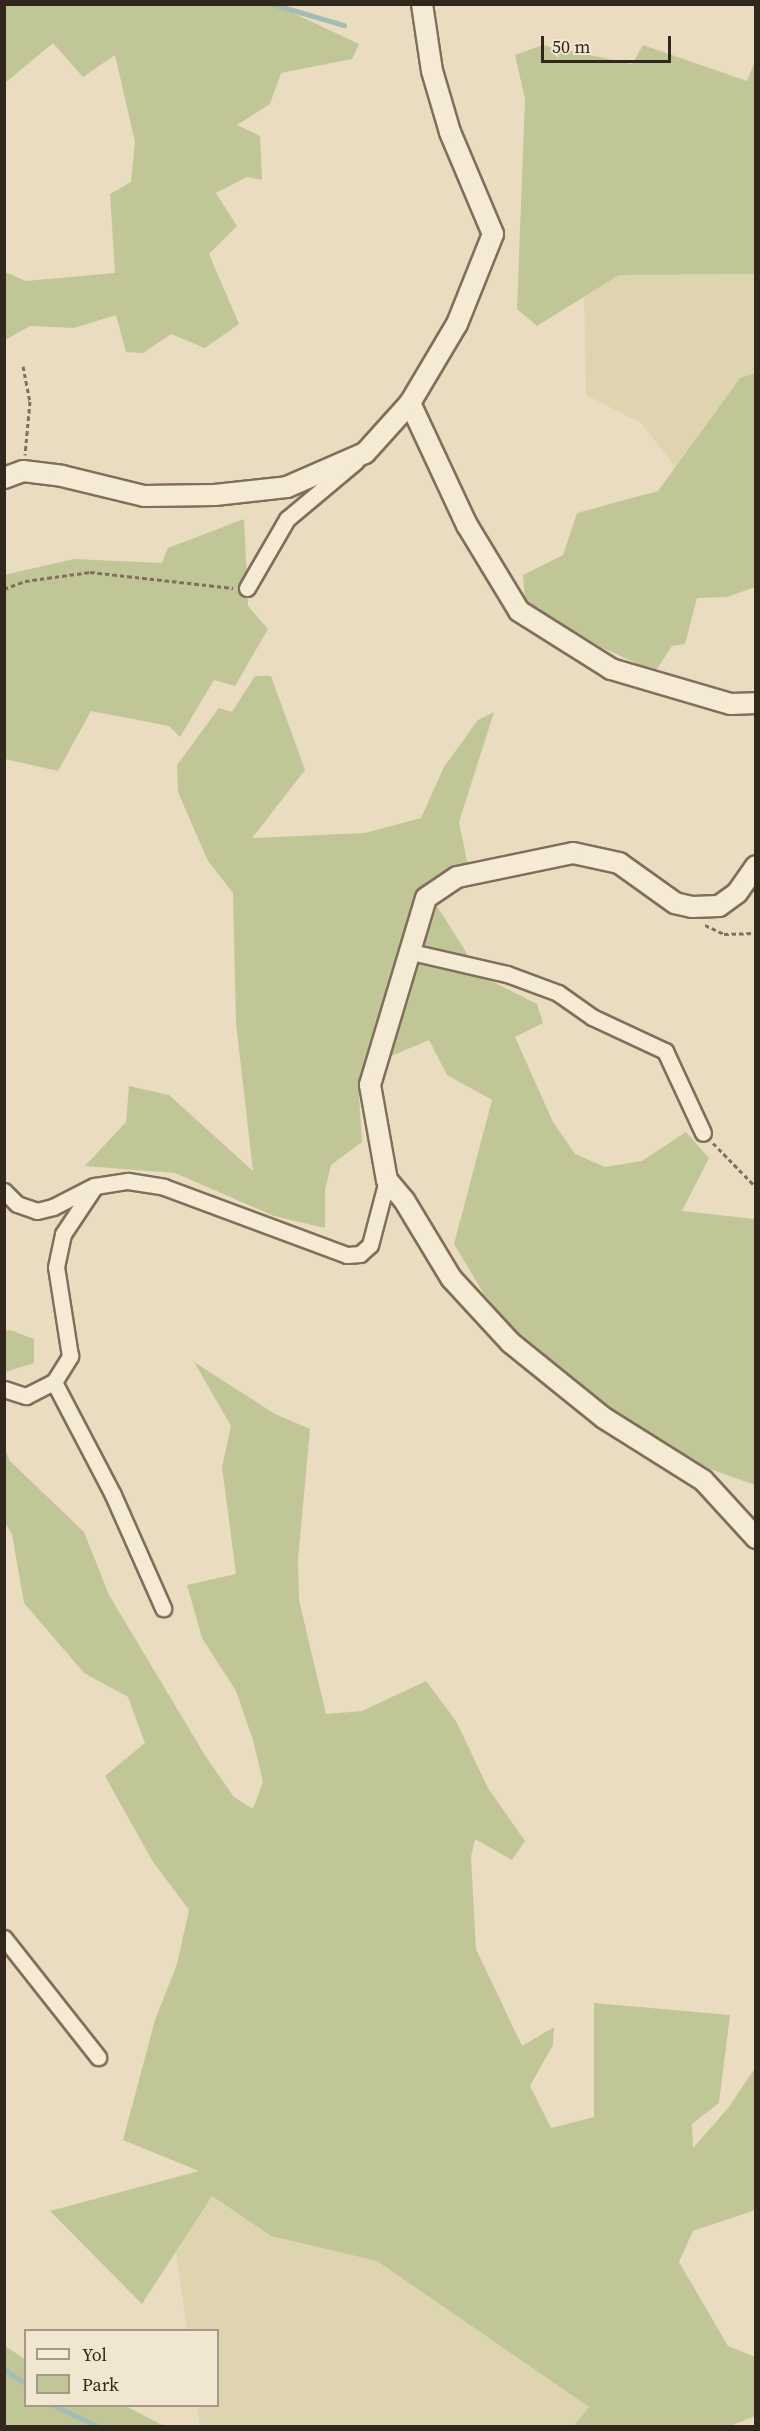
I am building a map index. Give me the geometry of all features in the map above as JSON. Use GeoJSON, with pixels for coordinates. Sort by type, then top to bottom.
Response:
{"type":"FeatureCollection","features":[{"type":"Feature","properties":{"kind":"street"},"geometry":{"type":"LineString","coordinates":[[247,588],[287,519],[365,453],[410,403],[457,324],[494,234],[450,132],[432,71],[422,4]]}},
{"type":"Feature","properties":{"kind":"street"},"geometry":{"type":"LineString","coordinates":[[410,403],[467,525],[519,611],[611,669],[731,704],[756,703]]}},
{"type":"Feature","properties":{"kind":"street"},"geometry":{"type":"LineString","coordinates":[[14,475],[62,476],[144,496],[215,495],[287,487],[365,453]]}},
{"type":"Feature","properties":{"kind":"street"},"geometry":{"type":"LineString","coordinates":[[4,1191],[17,1204],[37,1211],[53,1208],[95,1186],[129,1181],[164,1187],[347,1255],[360,1254],[370,1245],[387,1180],[370,1085],[407,951],[426,898],[457,877],[573,853],[619,863],[675,903],[692,907],[719,906],[737,893],[756,866]]}},
{"type":"Feature","properties":{"kind":"street"},"geometry":{"type":"LineString","coordinates":[[407,951],[507,974],[558,993],[592,1017],[665,1051],[703,1133]]}},
{"type":"Feature","properties":{"kind":"street"},"geometry":{"type":"LineString","coordinates":[[387,1180],[404,1200],[451,1278],[511,1342],[604,1418],[703,1480],[756,1538]]}},
{"type":"Feature","properties":{"kind":"street"},"geometry":{"type":"LineString","coordinates":[[4,1389],[26,1396],[54,1382],[70,1356],[56,1267],[63,1234],[95,1186]]}},
{"type":"Feature","properties":{"kind":"street"},"geometry":{"type":"LineString","coordinates":[[54,1382],[113,1495],[163,1608]]}},
{"type":"Feature","properties":{"kind":"street"},"geometry":{"type":"LineString","coordinates":[[4,1938],[98,2057]]}},
{"type":"Feature","properties":{"kind":"path"},"geometry":{"type":"LineString","coordinates":[[14,475],[30,401],[23,366]]}},
{"type":"Feature","properties":{"kind":"path"},"geometry":{"type":"LineString","coordinates":[[4,590],[25,581],[90,572],[247,588]]}},
{"type":"Feature","properties":{"kind":"path"},"geometry":{"type":"LineString","coordinates":[[703,1133],[756,1187]]}},
{"type":"Feature","properties":{"kind":"shaded area"},"geometry":{"type":"Polygon","coordinates":[[[755,274],[755,373],[740,378],[675,467],[641,423],[586,395],[584,297],[619,275],[755,274]]]}},
{"type":"Feature","properties":{"kind":"shaded area"},"geometry":{"type":"Polygon","coordinates":[[[211,2195],[271,2236],[377,2261],[589,2407],[574,2426],[200,2426],[197,2407],[219,2407],[219,2329],[187,2329],[176,2252],[211,2195]]]}},
{"type":"Feature","properties":{"kind":"green space"},"geometry":{"type":"Polygon","coordinates":[[[5,4],[276,5],[359,44],[352,59],[281,73],[270,104],[237,125],[260,136],[262,180],[247,177],[216,193],[237,226],[209,254],[239,324],[205,348],[171,334],[143,353],[126,352],[116,315],[74,328],[30,326],[5,340],[5,272],[26,281],[115,273],[110,194],[131,182],[135,142],[115,55],[83,77],[53,43],[5,83],[5,4]]]}},
{"type":"Feature","properties":{"kind":"green space"},"geometry":{"type":"Polygon","coordinates":[[[543,45],[632,64],[643,45],[747,81],[755,61],[755,274],[619,275],[537,326],[517,309],[525,99],[515,55],[543,45]]]}},
{"type":"Feature","properties":{"kind":"green space"},"geometry":{"type":"Polygon","coordinates":[[[755,373],[755,587],[727,597],[697,598],[685,644],[672,646],[655,672],[601,647],[525,601],[523,575],[563,555],[577,513],[658,491],[740,378],[755,373]]]}},
{"type":"Feature","properties":{"kind":"green space"},"geometry":{"type":"Polygon","coordinates":[[[244,519],[248,606],[268,629],[235,686],[214,680],[180,737],[169,726],[91,711],[58,771],[5,759],[4,575],[74,559],[162,563],[168,548],[244,519]]]}},
{"type":"Feature","properties":{"kind":"green space"},"geometry":{"type":"Polygon","coordinates":[[[255,676],[271,676],[305,770],[252,838],[365,833],[421,818],[444,767],[478,720],[494,712],[459,822],[468,866],[425,887],[481,976],[537,1004],[543,1023],[515,1037],[553,1122],[575,1154],[605,1167],[642,1161],[686,1132],[709,1158],[682,1211],[755,1219],[755,1485],[693,1463],[609,1411],[515,1330],[484,1294],[454,1244],[492,1100],[447,1075],[429,1040],[389,1057],[359,1095],[362,1142],[331,1165],[325,1190],[325,1228],[274,1216],[175,1173],[85,1166],[126,1122],[129,1086],[169,1095],[253,1171],[236,1023],[233,893],[208,861],[178,792],[177,765],[219,708],[232,712],[255,676]]]}},
{"type":"Feature","properties":{"kind":"green space"},"geometry":{"type":"Polygon","coordinates":[[[10,1330],[34,1339],[34,1363],[5,1372],[5,1331],[10,1330]]]}},
{"type":"Feature","properties":{"kind":"green space"},"geometry":{"type":"Polygon","coordinates":[[[194,1362],[275,1414],[310,1429],[298,1560],[299,1600],[326,1714],[362,1711],[426,1681],[456,1721],[488,1788],[525,1841],[512,1860],[475,1839],[471,1857],[476,1949],[522,2046],[554,2027],[553,2045],[530,2086],[551,2128],[594,2117],[594,2003],[730,2015],[719,2103],[692,2124],[693,2148],[729,2107],[755,2068],[755,2210],[693,2231],[679,2262],[728,2346],[755,2357],[755,2416],[730,2426],[574,2426],[589,2407],[377,2261],[271,2236],[212,2196],[142,2304],[50,2211],[199,2171],[123,2140],[155,2020],[177,1964],[189,1910],[153,1862],[105,1776],[145,1743],[128,1697],[84,1673],[24,1603],[12,1534],[5,1523],[5,1449],[10,1461],[84,1532],[109,1595],[206,1757],[234,1797],[253,1809],[263,1782],[253,1740],[236,1691],[202,1638],[187,1585],[236,1574],[222,1467],[231,1426],[194,1362]]]}},
{"type":"Feature","properties":{"kind":"green space"},"geometry":{"type":"Polygon","coordinates":[[[5,2346],[24,2358],[24,2407],[128,2407],[164,2426],[5,2426],[5,2346]]]}},
{"type":"Feature","properties":{"kind":"waterway"},"geometry":{"type":"LineString","coordinates":[[272,4],[344,25]]}},
{"type":"Feature","properties":{"kind":"waterway"},"geometry":{"type":"LineString","coordinates":[[4,2369],[24,2383]]}},
{"type":"Feature","properties":{"kind":"waterway"},"geometry":{"type":"LineString","coordinates":[[57,2407],[97,2426]]}}]}
